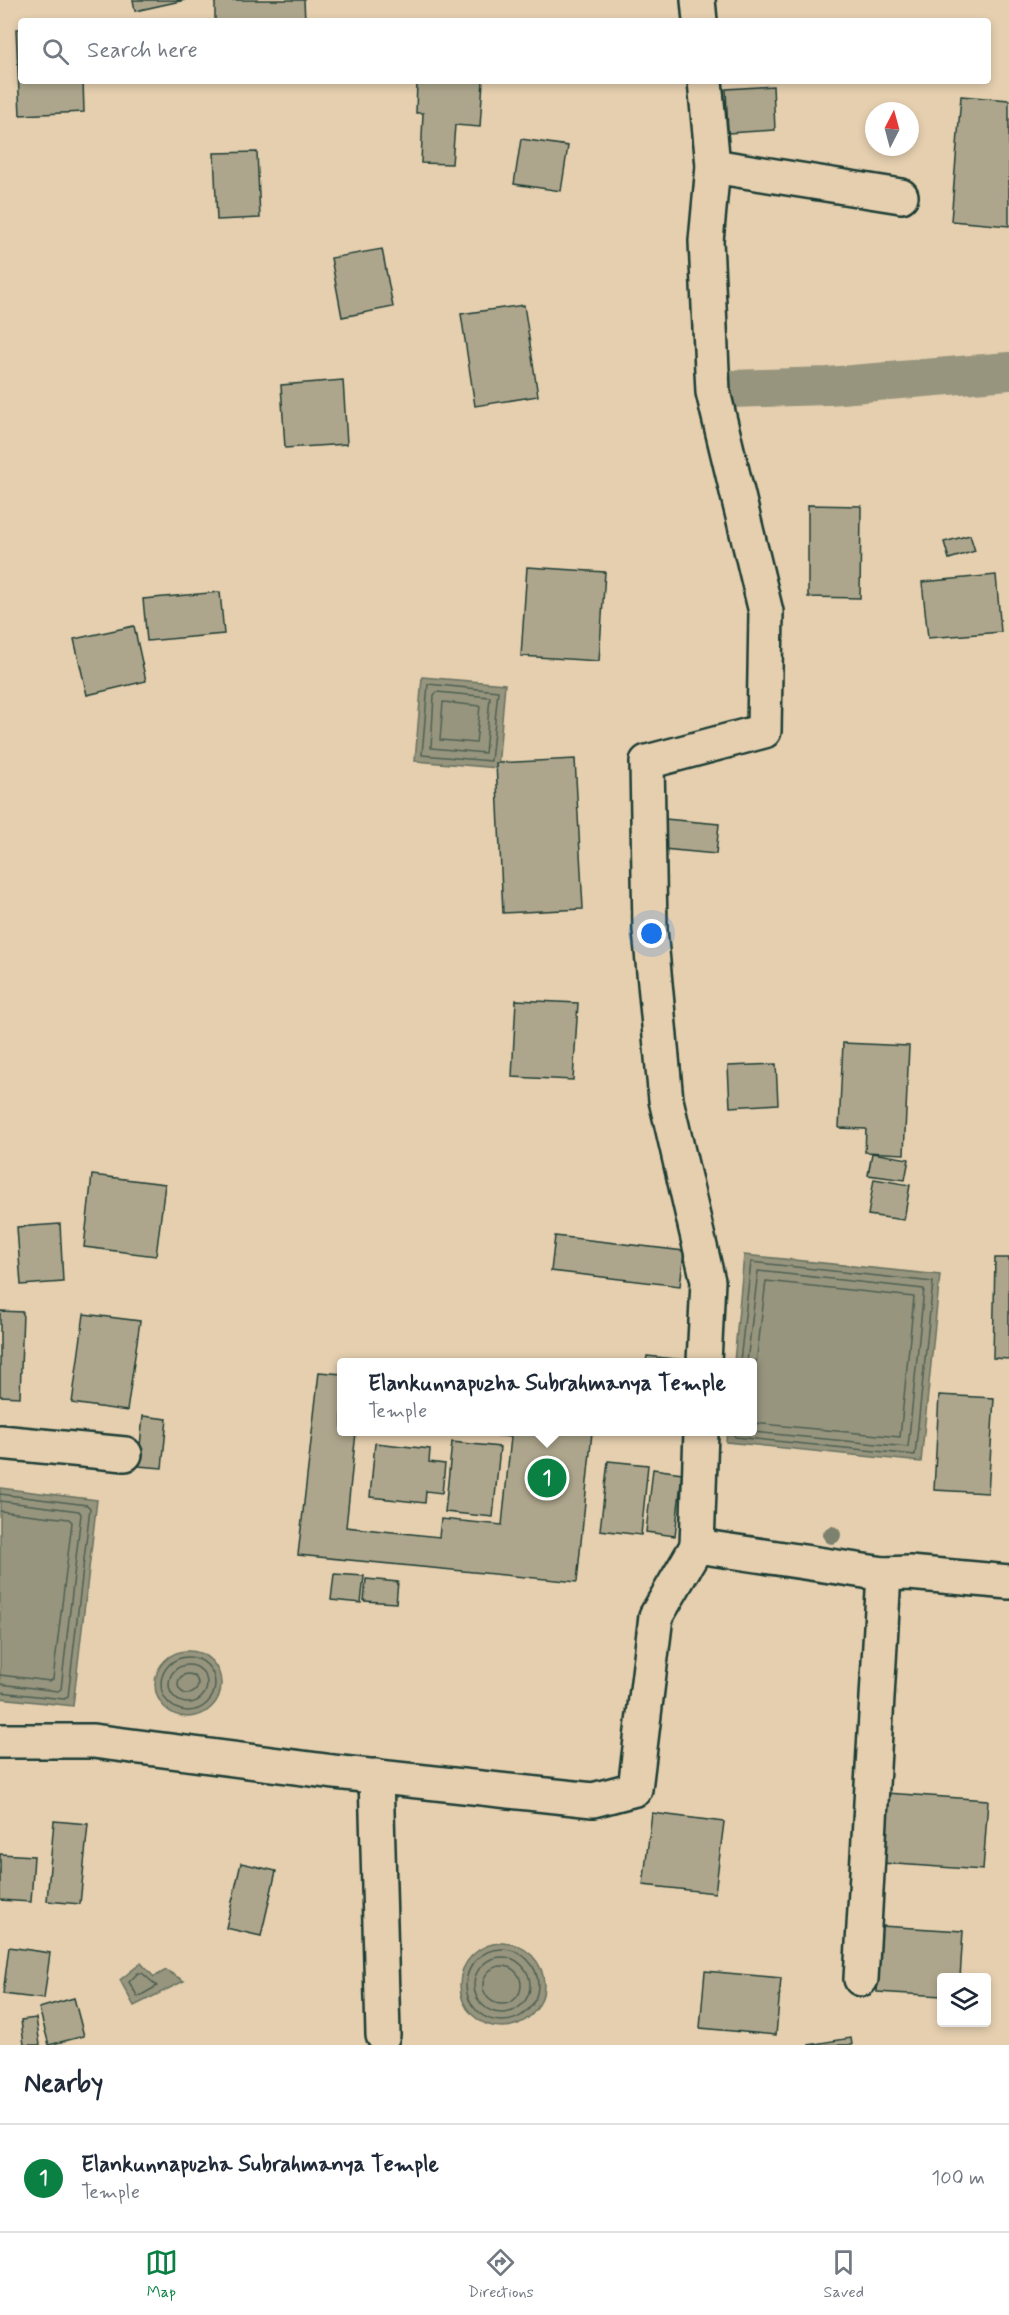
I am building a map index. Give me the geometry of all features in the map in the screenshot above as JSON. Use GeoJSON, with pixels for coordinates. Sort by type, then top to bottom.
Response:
{"type":"FeatureCollection","features":[{"type":"Feature","properties":{"kind":"street"},"geometry":{"type":"LineString","coordinates":[[698,0],[700,18]]}},
{"type":"Feature","properties":{"kind":"street"},"geometry":{"type":"LineString","coordinates":[[704,1358],[708,1281],[666,1100],[651,941],[647,762],[764,731],[766,612],[713,392],[706,241],[713,166],[705,84]]}},
{"type":"Feature","properties":{"kind":"street"},"geometry":{"type":"LineString","coordinates":[[713,166],[901,196]]}},
{"type":"Feature","properties":{"kind":"street"},"geometry":{"type":"LineString","coordinates":[[0,1741],[93,1741],[593,1800],[635,1789],[656,1616],[697,1546],[701,1436]]}},
{"type":"Feature","properties":{"kind":"street"},"geometry":{"type":"LineString","coordinates":[[0,1442],[125,1454]]}},
{"type":"Feature","properties":{"kind":"street"},"geometry":{"type":"LineString","coordinates":[[697,1546],[884,1574],[909,1573],[1009,1582]]}},
{"type":"Feature","properties":{"kind":"street"},"geometry":{"type":"LineString","coordinates":[[861,1978],[884,1574]]}},
{"type":"Feature","properties":{"kind":"street"},"geometry":{"type":"LineString","coordinates":[[376,1776],[383,2035]]}},
{"type":"Feature","properties":{"kind":"water"},"geometry":{"type":"Polygon","coordinates":[[[422,677],[505,684],[498,768],[415,761],[422,677]]]}},
{"type":"Feature","properties":{"kind":"water"},"geometry":{"type":"Polygon","coordinates":[[[744,1255],[940,1275],[921,1462],[726,1442],[727,1436],[757,1436],[757,1358],[734,1358],[744,1255]]]}},
{"type":"Feature","properties":{"kind":"water"},"geometry":{"type":"Polygon","coordinates":[[[0,1488],[97,1500],[73,1706],[0,1698],[0,1488]]]}},
{"type":"Feature","properties":{"kind":"water"},"geometry":{"type":"Polygon","coordinates":[[[188,1651],[201,1654],[211,1661],[218,1671],[221,1684],[218,1697],[211,1707],[201,1714],[188,1717],[175,1714],[165,1707],[158,1697],[155,1684],[158,1671],[165,1661],[175,1654],[188,1651]]]}},
{"type":"Feature","properties":{"kind":"water"},"geometry":{"type":"Polygon","coordinates":[[[502,1943],[518,1946],[532,1955],[541,1969],[544,1985],[541,2001],[532,2015],[518,2024],[502,2027],[486,2024],[472,2015],[463,2001],[460,1985],[463,1969],[472,1955],[486,1946],[502,1943]]]}},
{"type":"Feature","properties":{"kind":"water"},"geometry":{"type":"Polygon","coordinates":[[[141,1963],[154,1977],[166,1970],[184,1981],[134,2006],[120,1980],[141,1963]]]}},
{"type":"Feature","properties":{"kind":"building"},"geometry":{"type":"Polygon","coordinates":[[[133,0],[185,0],[135,11],[133,0]]]}},
{"type":"Feature","properties":{"kind":"building"},"geometry":{"type":"Polygon","coordinates":[[[215,0],[304,0],[305,18],[215,18],[215,0]]]}},
{"type":"Feature","properties":{"kind":"building"},"geometry":{"type":"Polygon","coordinates":[[[16,29],[18,29],[18,72],[16,29]]]}},
{"type":"Feature","properties":{"kind":"building"},"geometry":{"type":"Polygon","coordinates":[[[19,84],[83,84],[84,112],[20,115],[19,84]]]}},
{"type":"Feature","properties":{"kind":"building"},"geometry":{"type":"Polygon","coordinates":[[[417,84],[483,84],[480,127],[455,125],[452,164],[421,163],[423,113],[416,113],[417,84]]]}},
{"type":"Feature","properties":{"kind":"building"},"geometry":{"type":"Polygon","coordinates":[[[773,86],[775,130],[728,133],[726,89],[773,86]]]}},
{"type":"Feature","properties":{"kind":"building"},"geometry":{"type":"Polygon","coordinates":[[[961,96],[1009,100],[1009,226],[951,221],[961,96]]]}},
{"type":"Feature","properties":{"kind":"building"},"geometry":{"type":"Polygon","coordinates":[[[521,139],[568,146],[561,191],[514,184],[521,139]]]}},
{"type":"Feature","properties":{"kind":"building"},"geometry":{"type":"Polygon","coordinates":[[[257,152],[260,218],[217,220],[214,153],[257,152]]]}},
{"type":"Feature","properties":{"kind":"building"},"geometry":{"type":"Polygon","coordinates":[[[382,249],[393,307],[342,317],[331,258],[382,249]]]}},
{"type":"Feature","properties":{"kind":"building"},"geometry":{"type":"Polygon","coordinates":[[[524,305],[538,396],[475,406],[461,314],[524,305]]]}},
{"type":"Feature","properties":{"kind":"building"},"geometry":{"type":"Polygon","coordinates":[[[343,380],[347,444],[285,448],[281,385],[343,380]]]}},
{"type":"Feature","properties":{"kind":"building"},"geometry":{"type":"Polygon","coordinates":[[[808,505],[861,506],[860,598],[808,597],[808,505]]]}},
{"type":"Feature","properties":{"kind":"building"},"geometry":{"type":"Polygon","coordinates":[[[970,535],[975,551],[949,559],[944,542],[970,535]]]}},
{"type":"Feature","properties":{"kind":"building"},"geometry":{"type":"Polygon","coordinates":[[[527,567],[605,572],[599,661],[521,656],[527,567]]]}},
{"type":"Feature","properties":{"kind":"building"},"geometry":{"type":"Polygon","coordinates":[[[996,575],[1001,632],[928,638],[922,582],[996,575]]]}},
{"type":"Feature","properties":{"kind":"building"},"geometry":{"type":"Polygon","coordinates":[[[220,592],[224,634],[147,641],[143,599],[220,592]]]}},
{"type":"Feature","properties":{"kind":"building"},"geometry":{"type":"Polygon","coordinates":[[[134,626],[146,681],[87,695],[74,639],[134,626]]]}},
{"type":"Feature","properties":{"kind":"building"},"geometry":{"type":"Polygon","coordinates":[[[575,759],[583,909],[503,913],[496,763],[575,759]]]}},
{"type":"Feature","properties":{"kind":"building"},"geometry":{"type":"Polygon","coordinates":[[[665,819],[719,824],[716,854],[663,849],[665,819]]]}},
{"type":"Feature","properties":{"kind":"building"},"geometry":{"type":"Polygon","coordinates":[[[516,1000],[578,1003],[573,1080],[512,1077],[516,1000]]]}},
{"type":"Feature","properties":{"kind":"building"},"geometry":{"type":"Polygon","coordinates":[[[843,1043],[909,1046],[904,1154],[865,1152],[866,1129],[839,1128],[843,1043]]]}},
{"type":"Feature","properties":{"kind":"building"},"geometry":{"type":"Polygon","coordinates":[[[776,1064],[778,1104],[730,1107],[728,1066],[776,1064]]]}},
{"type":"Feature","properties":{"kind":"building"},"geometry":{"type":"Polygon","coordinates":[[[872,1153],[909,1159],[905,1180],[868,1175],[872,1153]]]}},
{"type":"Feature","properties":{"kind":"building"},"geometry":{"type":"Polygon","coordinates":[[[92,1175],[165,1184],[156,1256],[84,1247],[92,1175]]]}},
{"type":"Feature","properties":{"kind":"building"},"geometry":{"type":"Polygon","coordinates":[[[874,1179],[910,1185],[904,1220],[868,1215],[874,1179]]]}},
{"type":"Feature","properties":{"kind":"building"},"geometry":{"type":"Polygon","coordinates":[[[60,1224],[63,1282],[21,1285],[17,1227],[60,1224]]]}},
{"type":"Feature","properties":{"kind":"building"},"geometry":{"type":"Polygon","coordinates":[[[555,1236],[684,1251],[680,1286],[551,1271],[555,1236]]]}},
{"type":"Feature","properties":{"kind":"building"},"geometry":{"type":"Polygon","coordinates":[[[995,1258],[1009,1258],[1009,1359],[993,1358],[995,1258]]]}},
{"type":"Feature","properties":{"kind":"building"},"geometry":{"type":"Polygon","coordinates":[[[0,1311],[23,1312],[20,1397],[0,1396],[0,1311]]]}},
{"type":"Feature","properties":{"kind":"building"},"geometry":{"type":"Polygon","coordinates":[[[84,1314],[140,1321],[127,1411],[72,1403],[84,1314]]]}},
{"type":"Feature","properties":{"kind":"building"},"geometry":{"type":"Polygon","coordinates":[[[319,1372],[337,1374],[337,1436],[356,1436],[346,1527],[439,1537],[441,1519],[502,1525],[511,1437],[501,1436],[592,1436],[577,1582],[298,1555],[319,1372]]]}},
{"type":"Feature","properties":{"kind":"building"},"geometry":{"type":"Polygon","coordinates":[[[939,1395],[994,1398],[988,1493],[934,1490],[939,1395]]]}},
{"type":"Feature","properties":{"kind":"building"},"geometry":{"type":"Polygon","coordinates":[[[143,1416],[167,1419],[162,1468],[138,1466],[143,1416]]]}},
{"type":"Feature","properties":{"kind":"building"},"geometry":{"type":"Polygon","coordinates":[[[452,1442],[500,1447],[493,1517],[445,1512],[452,1442]]]}},
{"type":"Feature","properties":{"kind":"building"},"geometry":{"type":"Polygon","coordinates":[[[375,1443],[430,1449],[429,1462],[445,1464],[442,1493],[426,1491],[425,1503],[370,1497],[375,1443]]]}},
{"type":"Feature","properties":{"kind":"building"},"geometry":{"type":"Polygon","coordinates":[[[608,1461],[648,1465],[641,1535],[600,1530],[608,1461]]]}},
{"type":"Feature","properties":{"kind":"building"},"geometry":{"type":"Polygon","coordinates":[[[653,1469],[682,1473],[675,1536],[646,1532],[653,1469]]]}},
{"type":"Feature","properties":{"kind":"building"},"geometry":{"type":"Polygon","coordinates":[[[334,1574],[364,1576],[361,1603],[331,1600],[334,1574]]]}},
{"type":"Feature","properties":{"kind":"building"},"geometry":{"type":"Polygon","coordinates":[[[366,1579],[398,1582],[396,1603],[364,1601],[366,1579]]]}},
{"type":"Feature","properties":{"kind":"building"},"geometry":{"type":"Polygon","coordinates":[[[886,1793],[988,1800],[983,1870],[882,1863],[886,1793]]]}},
{"type":"Feature","properties":{"kind":"building"},"geometry":{"type":"Polygon","coordinates":[[[652,1813],[724,1822],[715,1893],[643,1885],[652,1813]]]}},
{"type":"Feature","properties":{"kind":"building"},"geometry":{"type":"Polygon","coordinates":[[[54,1821],[88,1824],[80,1904],[47,1901],[54,1821]]]}},
{"type":"Feature","properties":{"kind":"building"},"geometry":{"type":"Polygon","coordinates":[[[0,1854],[34,1856],[31,1902],[0,1900],[0,1854]]]}},
{"type":"Feature","properties":{"kind":"building"},"geometry":{"type":"Polygon","coordinates":[[[241,1863],[276,1871],[261,1936],[226,1928],[241,1863]]]}},
{"type":"Feature","properties":{"kind":"building"},"geometry":{"type":"Polygon","coordinates":[[[881,1926],[963,1931],[960,1973],[937,1973],[937,1996],[877,1992],[881,1926]]]}},
{"type":"Feature","properties":{"kind":"building"},"geometry":{"type":"Polygon","coordinates":[[[9,1947],[50,1953],[44,1999],[3,1994],[9,1947]]]}},
{"type":"Feature","properties":{"kind":"building"},"geometry":{"type":"Polygon","coordinates":[[[705,1971],[781,1978],[776,2035],[700,2028],[705,1971]]]}},
{"type":"Feature","properties":{"kind":"building"},"geometry":{"type":"Polygon","coordinates":[[[74,1998],[84,2036],[49,2045],[39,2008],[74,1998]]]}},
{"type":"Feature","properties":{"kind":"building"},"geometry":{"type":"Polygon","coordinates":[[[36,2018],[40,2045],[24,2045],[21,2020],[36,2018]]]}},
{"type":"Feature","properties":{"kind":"building"},"geometry":{"type":"Polygon","coordinates":[[[851,2038],[852,2045],[808,2045],[851,2038]]]}},
{"type":"Feature","properties":{"kind":"waterway"},"geometry":{"type":"LineString","coordinates":[[730,389],[828,386],[1009,371]]}},
{"type":"Feature","properties":{"kind":"place","name":"Elankunnapuzha Subrahmanya Temple"},"geometry":{"type":"Point","coordinates":[547,1478]}}]}
